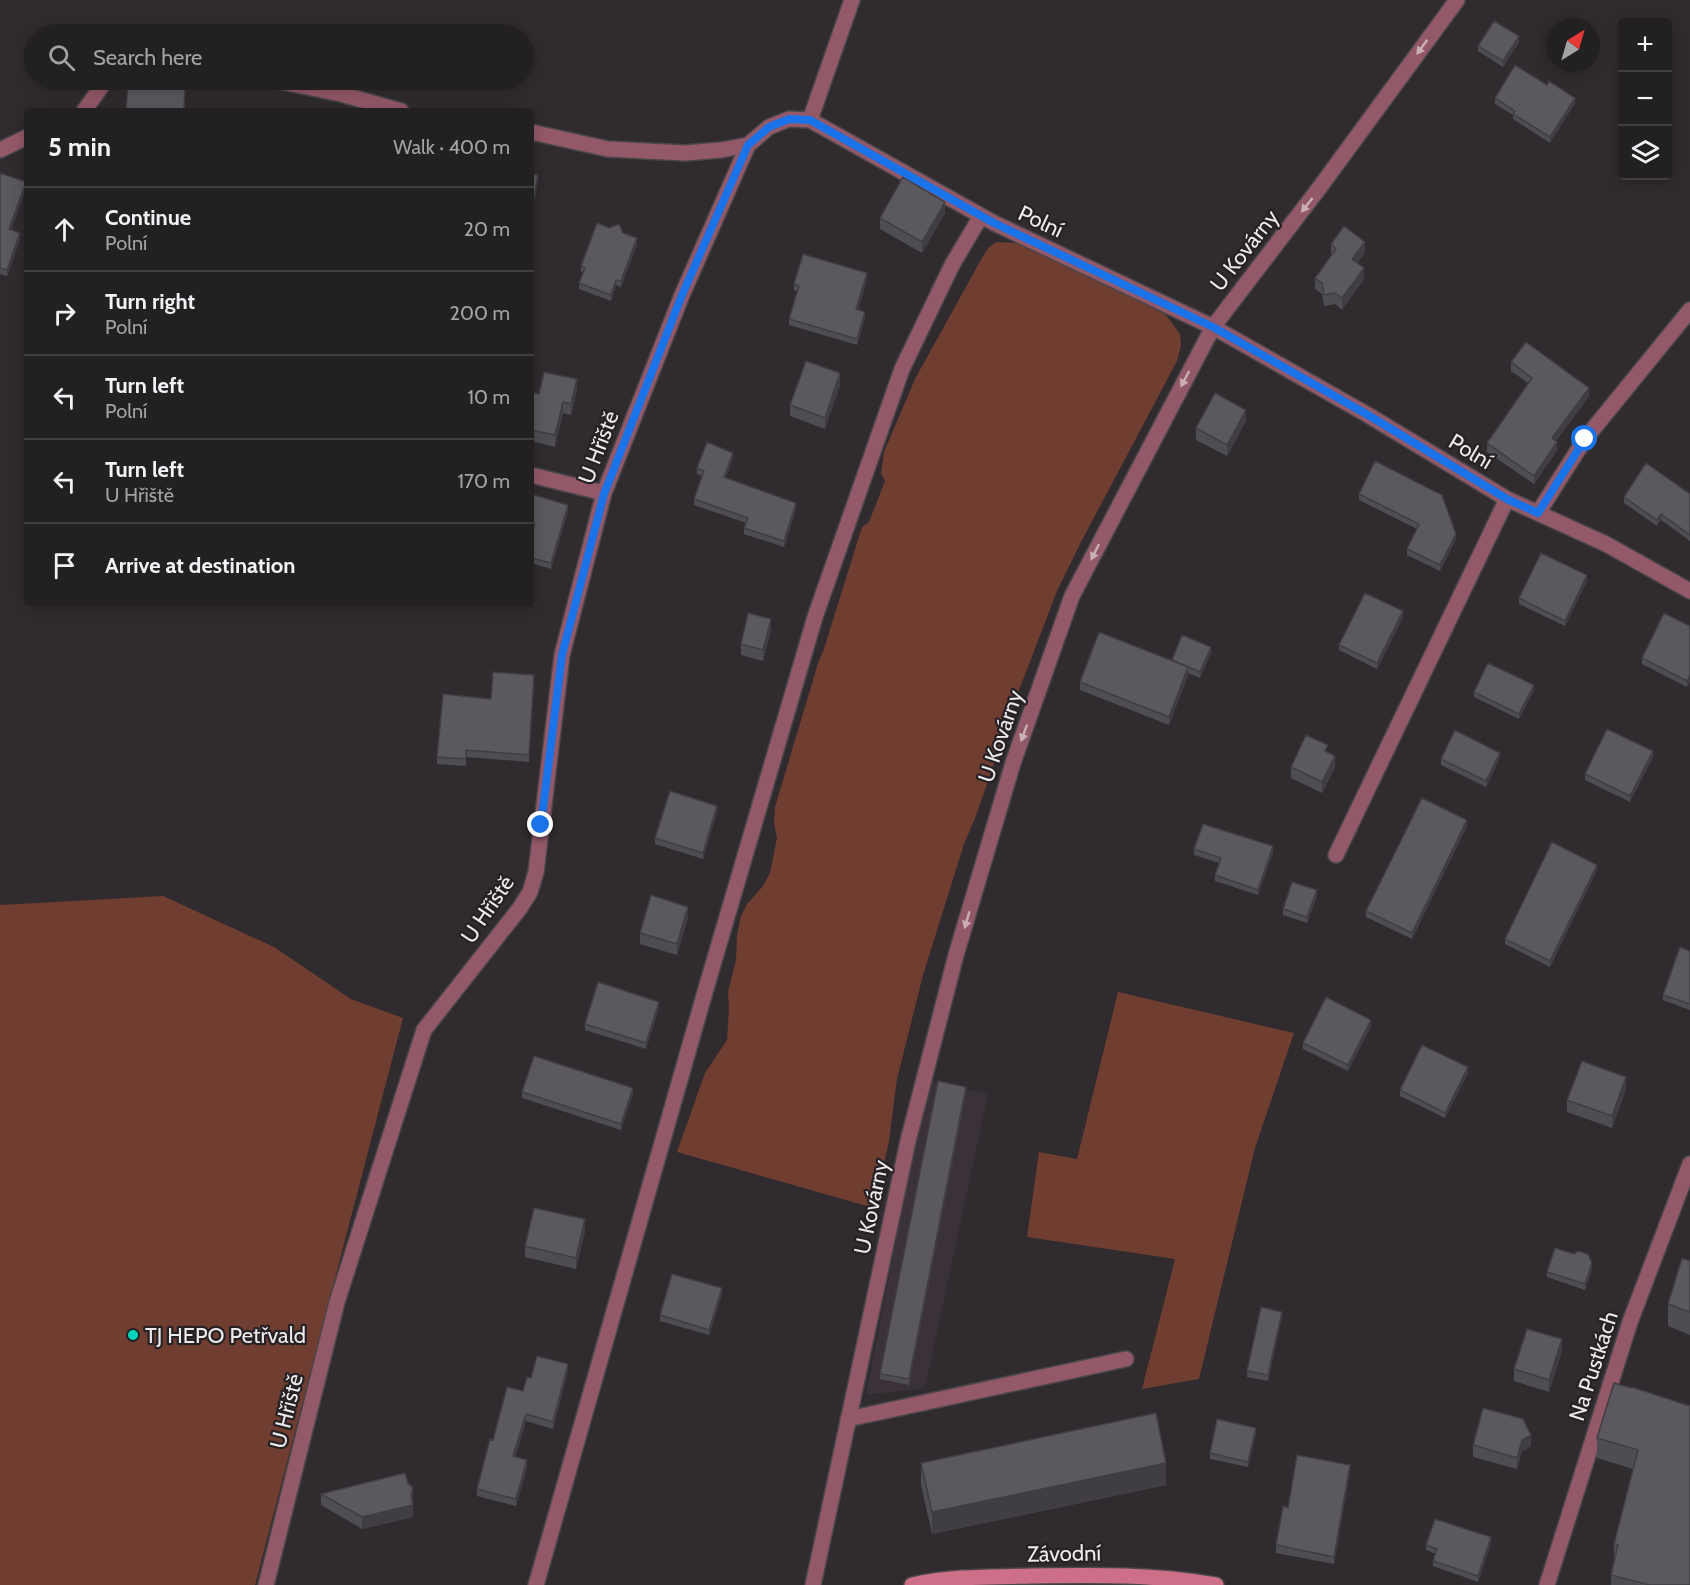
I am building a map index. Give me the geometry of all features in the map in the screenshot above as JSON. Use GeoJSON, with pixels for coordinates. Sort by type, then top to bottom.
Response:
{"type":"FeatureCollection","features":[{"type":"Feature","properties":{"kind":"street"},"geometry":{"type":"LineString","coordinates":[[534,133],[608,149],[685,153],[748,145],[769,127],[789,119],[810,120],[852,0]]}},
{"type":"Feature","properties":{"kind":"street","name":"U Kovárny"},"geometry":{"type":"LineString","coordinates":[[813,1585],[908,1141],[956,955],[1013,763],[1072,596],[1213,327],[1320,187],[1457,0]]}},
{"type":"Feature","properties":{"kind":"street"},"geometry":{"type":"LineString","coordinates":[[86,108],[99,90]]}},
{"type":"Feature","properties":{"kind":"street"},"geometry":{"type":"LineString","coordinates":[[322,90],[390,108]]}},
{"type":"Feature","properties":{"kind":"street","name":"Polní"},"geometry":{"type":"LineString","coordinates":[[810,120],[981,216],[1213,327],[1368,415],[1507,499],[1606,544],[1690,591]]}},
{"type":"Feature","properties":{"kind":"street"},"geometry":{"type":"LineString","coordinates":[[0,150],[24,138]]}},
{"type":"Feature","properties":{"kind":"street","name":"U Hřiště"},"geometry":{"type":"LineString","coordinates":[[266,1585],[337,1302],[424,1030],[520,908],[530,892],[536,872],[562,655],[604,494],[682,295],[748,145]]}},
{"type":"Feature","properties":{"kind":"street"},"geometry":{"type":"LineString","coordinates":[[537,1585],[705,992],[815,617],[902,369],[952,265],[981,216]]}},
{"type":"Feature","properties":{"kind":"street"},"geometry":{"type":"LineString","coordinates":[[1538,513],[1585,439],[1690,310]]}},
{"type":"Feature","properties":{"kind":"street"},"geometry":{"type":"LineString","coordinates":[[534,476],[604,494]]}},
{"type":"Feature","properties":{"kind":"street","name":"Polní"},"geometry":{"type":"LineString","coordinates":[[1336,855],[1507,499]]}},
{"type":"Feature","properties":{"kind":"street","name":"Na Pustkách"},"geometry":{"type":"LineString","coordinates":[[1547,1585],[1630,1322],[1690,1164]]}},
{"type":"Feature","properties":{"kind":"street"},"geometry":{"type":"LineString","coordinates":[[848,1419],[1126,1359]]}},
{"type":"Feature","properties":{"kind":"street","name":"Závodní"},"geometry":{"type":"LineString","coordinates":[[912,1585],[975,1577],[1138,1575],[1216,1585]]}},
{"type":"Feature","properties":{"kind":"shaded area"},"geometry":{"type":"Polygon","coordinates":[[[997,242],[1027,246],[1166,315],[1180,334],[1181,346],[1177,361],[1057,591],[964,844],[923,975],[897,1079],[889,1141],[874,1208],[677,1152],[705,1073],[727,1040],[728,992],[736,960],[737,935],[741,916],[770,873],[777,838],[774,823],[775,807],[862,527],[869,522],[885,481],[881,473],[884,452],[915,379],[983,256],[989,247],[997,242]]]}},
{"type":"Feature","properties":{"kind":"shaded area"},"geometry":{"type":"Polygon","coordinates":[[[163,896],[274,947],[351,999],[403,1018],[255,1585],[0,1585],[0,905],[163,896]]]}},
{"type":"Feature","properties":{"kind":"shaded area"},"geometry":{"type":"Polygon","coordinates":[[[1118,992],[1294,1033],[1255,1148],[1199,1379],[1142,1389],[1175,1259],[1027,1237],[1039,1152],[1077,1159],[1118,992]]]}},
{"type":"Feature","properties":{"kind":"shaded area"},"geometry":{"type":"Polygon","coordinates":[[[927,1081],[988,1094],[925,1388],[866,1395],[927,1081]]]}},
{"type":"Feature","properties":{"kind":"building"},"geometry":{"type":"Polygon","coordinates":[[[1494,21],[1519,36],[1503,61],[1478,46],[1494,21]]]}},
{"type":"Feature","properties":{"kind":"building"},"geometry":{"type":"Polygon","coordinates":[[[1515,65],[1547,85],[1549,81],[1575,98],[1550,137],[1513,114],[1515,111],[1495,98],[1515,65]]]}},
{"type":"Feature","properties":{"kind":"building"},"geometry":{"type":"Polygon","coordinates":[[[127,90],[185,90],[184,108],[126,108],[127,90]]]}},
{"type":"Feature","properties":{"kind":"building"},"geometry":{"type":"Polygon","coordinates":[[[0,173],[24,181],[24,188],[9,229],[20,233],[7,270],[0,268],[0,173]]]}},
{"type":"Feature","properties":{"kind":"building"},"geometry":{"type":"Polygon","coordinates":[[[534,174],[538,175],[534,198],[534,174]]]}},
{"type":"Feature","properties":{"kind":"building"},"geometry":{"type":"Polygon","coordinates":[[[903,177],[945,202],[922,242],[880,218],[903,177]]]}},
{"type":"Feature","properties":{"kind":"building"},"geometry":{"type":"Polygon","coordinates":[[[597,223],[609,228],[619,224],[623,233],[637,238],[621,281],[616,280],[611,295],[579,283],[585,268],[581,266],[597,223]]]}},
{"type":"Feature","properties":{"kind":"building"},"geometry":{"type":"Polygon","coordinates":[[[1344,226],[1365,242],[1352,259],[1364,268],[1342,298],[1335,293],[1324,295],[1322,283],[1315,278],[1336,249],[1331,244],[1344,226]]]}},
{"type":"Feature","properties":{"kind":"building"},"geometry":{"type":"Polygon","coordinates":[[[803,254],[867,273],[856,309],[865,312],[857,339],[789,319],[799,286],[794,284],[803,254]]]}},
{"type":"Feature","properties":{"kind":"building"},"geometry":{"type":"Polygon","coordinates":[[[1526,342],[1589,388],[1552,438],[1557,442],[1534,476],[1487,443],[1532,378],[1511,362],[1526,342]]]}},
{"type":"Feature","properties":{"kind":"building"},"geometry":{"type":"Polygon","coordinates":[[[806,361],[840,373],[825,418],[790,405],[806,361]]]}},
{"type":"Feature","properties":{"kind":"building"},"geometry":{"type":"Polygon","coordinates":[[[544,372],[577,379],[571,404],[563,402],[555,435],[534,431],[534,393],[539,394],[544,372]]]}},
{"type":"Feature","properties":{"kind":"building"},"geometry":{"type":"Polygon","coordinates":[[[1215,393],[1246,410],[1227,445],[1196,428],[1215,393]]]}},
{"type":"Feature","properties":{"kind":"building"},"geometry":{"type":"Polygon","coordinates":[[[707,442],[733,453],[724,477],[796,503],[784,541],[744,528],[748,518],[694,499],[704,471],[697,468],[707,442]]]}},
{"type":"Feature","properties":{"kind":"building"},"geometry":{"type":"Polygon","coordinates":[[[1375,461],[1442,495],[1456,534],[1440,565],[1407,549],[1419,524],[1359,494],[1375,461]]]}},
{"type":"Feature","properties":{"kind":"building"},"geometry":{"type":"Polygon","coordinates":[[[1646,463],[1690,494],[1690,535],[1661,514],[1657,520],[1624,497],[1646,463]]]}},
{"type":"Feature","properties":{"kind":"building"},"geometry":{"type":"Polygon","coordinates":[[[534,495],[568,505],[551,563],[534,559],[534,495]]]}},
{"type":"Feature","properties":{"kind":"building"},"geometry":{"type":"Polygon","coordinates":[[[1541,553],[1587,575],[1565,621],[1519,598],[1541,553]]]}},
{"type":"Feature","properties":{"kind":"building"},"geometry":{"type":"Polygon","coordinates":[[[1365,593],[1403,611],[1377,663],[1339,645],[1365,593]]]}},
{"type":"Feature","properties":{"kind":"building"},"geometry":{"type":"Polygon","coordinates":[[[748,613],[771,619],[763,650],[741,644],[748,613]]]}},
{"type":"Feature","properties":{"kind":"building"},"geometry":{"type":"Polygon","coordinates":[[[1664,613],[1690,626],[1690,675],[1687,681],[1642,658],[1664,613]]]}},
{"type":"Feature","properties":{"kind":"building"},"geometry":{"type":"Polygon","coordinates":[[[1099,632],[1188,667],[1169,717],[1080,682],[1099,632]]]}},
{"type":"Feature","properties":{"kind":"building"},"geometry":{"type":"Polygon","coordinates":[[[1182,635],[1211,647],[1200,672],[1172,660],[1182,635]]]}},
{"type":"Feature","properties":{"kind":"building"},"geometry":{"type":"Polygon","coordinates":[[[1488,663],[1534,685],[1519,714],[1474,692],[1488,663]]]}},
{"type":"Feature","properties":{"kind":"building"},"geometry":{"type":"Polygon","coordinates":[[[493,672],[534,675],[529,755],[466,750],[466,759],[437,757],[443,694],[491,699],[493,672]]]}},
{"type":"Feature","properties":{"kind":"building"},"geometry":{"type":"Polygon","coordinates":[[[1607,729],[1653,751],[1630,796],[1585,774],[1607,729]]]}},
{"type":"Feature","properties":{"kind":"building"},"geometry":{"type":"Polygon","coordinates":[[[1455,730],[1500,753],[1486,781],[1441,759],[1455,730]]]}},
{"type":"Feature","properties":{"kind":"building"},"geometry":{"type":"Polygon","coordinates":[[[1306,735],[1328,745],[1325,751],[1335,756],[1322,782],[1291,767],[1306,735]]]}},
{"type":"Feature","properties":{"kind":"building"},"geometry":{"type":"Polygon","coordinates":[[[670,791],[717,806],[703,853],[655,838],[670,791]]]}},
{"type":"Feature","properties":{"kind":"building"},"geometry":{"type":"Polygon","coordinates":[[[1422,798],[1467,820],[1412,933],[1366,911],[1422,798]]]}},
{"type":"Feature","properties":{"kind":"building"},"geometry":{"type":"Polygon","coordinates":[[[1203,824],[1273,846],[1258,890],[1215,875],[1221,858],[1194,849],[1203,824]]]}},
{"type":"Feature","properties":{"kind":"building"},"geometry":{"type":"Polygon","coordinates":[[[1552,842],[1597,865],[1550,961],[1505,939],[1552,842]]]}},
{"type":"Feature","properties":{"kind":"building"},"geometry":{"type":"Polygon","coordinates":[[[1292,882],[1317,890],[1307,917],[1283,909],[1292,882]]]}},
{"type":"Feature","properties":{"kind":"building"},"geometry":{"type":"Polygon","coordinates":[[[651,895],[688,907],[677,944],[640,933],[651,895]]]}},
{"type":"Feature","properties":{"kind":"building"},"geometry":{"type":"Polygon","coordinates":[[[1680,947],[1690,951],[1690,1004],[1663,995],[1680,947]]]}},
{"type":"Feature","properties":{"kind":"building"},"geometry":{"type":"Polygon","coordinates":[[[598,982],[659,1002],[646,1043],[585,1024],[598,982]]]}},
{"type":"Feature","properties":{"kind":"building"},"geometry":{"type":"Polygon","coordinates":[[[1326,997],[1371,1020],[1348,1065],[1303,1043],[1326,997]]]}},
{"type":"Feature","properties":{"kind":"building"},"geometry":{"type":"Polygon","coordinates":[[[1422,1045],[1468,1067],[1445,1113],[1400,1090],[1422,1045]]]}},
{"type":"Feature","properties":{"kind":"building"},"geometry":{"type":"Polygon","coordinates":[[[534,1056],[633,1088],[621,1124],[522,1092],[534,1056]]]}},
{"type":"Feature","properties":{"kind":"building"},"geometry":{"type":"Polygon","coordinates":[[[1582,1061],[1626,1077],[1612,1116],[1567,1100],[1582,1061]]]}},
{"type":"Feature","properties":{"kind":"building"},"geometry":{"type":"Polygon","coordinates":[[[938,1081],[966,1087],[909,1379],[880,1374],[938,1081]]]}},
{"type":"Feature","properties":{"kind":"building"},"geometry":{"type":"Polygon","coordinates":[[[534,1208],[585,1219],[576,1258],[525,1246],[534,1208]]]}},
{"type":"Feature","properties":{"kind":"building"},"geometry":{"type":"Polygon","coordinates":[[[1555,1248],[1574,1254],[1578,1251],[1588,1254],[1592,1263],[1585,1284],[1547,1272],[1555,1248]]]}},
{"type":"Feature","properties":{"kind":"building"},"geometry":{"type":"Polygon","coordinates":[[[1682,1258],[1690,1261],[1690,1312],[1668,1304],[1682,1258]]]}},
{"type":"Feature","properties":{"kind":"building"},"geometry":{"type":"Polygon","coordinates":[[[672,1274],[722,1288],[709,1330],[660,1315],[672,1274]]]}},
{"type":"Feature","properties":{"kind":"building"},"geometry":{"type":"Polygon","coordinates":[[[1261,1307],[1282,1312],[1268,1375],[1247,1371],[1261,1307]]]}},
{"type":"Feature","properties":{"kind":"building"},"geometry":{"type":"Polygon","coordinates":[[[1527,1329],[1562,1339],[1549,1380],[1514,1369],[1527,1329]]]}},
{"type":"Feature","properties":{"kind":"building"},"geometry":{"type":"Polygon","coordinates":[[[537,1356],[568,1364],[553,1422],[526,1414],[513,1456],[527,1460],[516,1499],[477,1489],[507,1387],[523,1391],[527,1377],[531,1378],[537,1356]]]}},
{"type":"Feature","properties":{"kind":"building"},"geometry":{"type":"Polygon","coordinates":[[[1614,1383],[1690,1406],[1690,1585],[1650,1585],[1611,1575],[1618,1545],[1614,1544],[1638,1450],[1597,1438],[1614,1383]]]}},
{"type":"Feature","properties":{"kind":"building"},"geometry":{"type":"Polygon","coordinates":[[[1483,1408],[1523,1419],[1531,1435],[1522,1440],[1517,1458],[1473,1445],[1483,1408]]]}},
{"type":"Feature","properties":{"kind":"building"},"geometry":{"type":"Polygon","coordinates":[[[1156,1413],[1166,1463],[932,1512],[921,1463],[1156,1413]]]}},
{"type":"Feature","properties":{"kind":"building"},"geometry":{"type":"Polygon","coordinates":[[[1217,1419],[1256,1428],[1248,1462],[1210,1453],[1217,1419]]]}},
{"type":"Feature","properties":{"kind":"building"},"geometry":{"type":"Polygon","coordinates":[[[1297,1455],[1350,1465],[1334,1557],[1276,1545],[1283,1506],[1288,1508],[1297,1455]]]}},
{"type":"Feature","properties":{"kind":"building"},"geometry":{"type":"Polygon","coordinates":[[[405,1473],[408,1483],[413,1488],[411,1495],[413,1505],[362,1517],[321,1494],[405,1473]]]}},
{"type":"Feature","properties":{"kind":"building"},"geometry":{"type":"Polygon","coordinates":[[[1435,1519],[1491,1537],[1478,1576],[1433,1561],[1437,1549],[1426,1545],[1435,1519]]]}},
{"type":"Feature","properties":{"kind":"place","name":"TJ HEPO Petřvald"},"geometry":{"type":"Point","coordinates":[133,1335]}},
{"type":"Feature","properties":{"kind":"route"},"geometry":{"type":"LineString","coordinates":[[541,825],[562,655],[604,494],[682,295],[748,145],[769,127],[789,119],[810,120],[994,223],[1213,327],[1368,415],[1507,499],[1538,513],[1585,439]]}}]}
